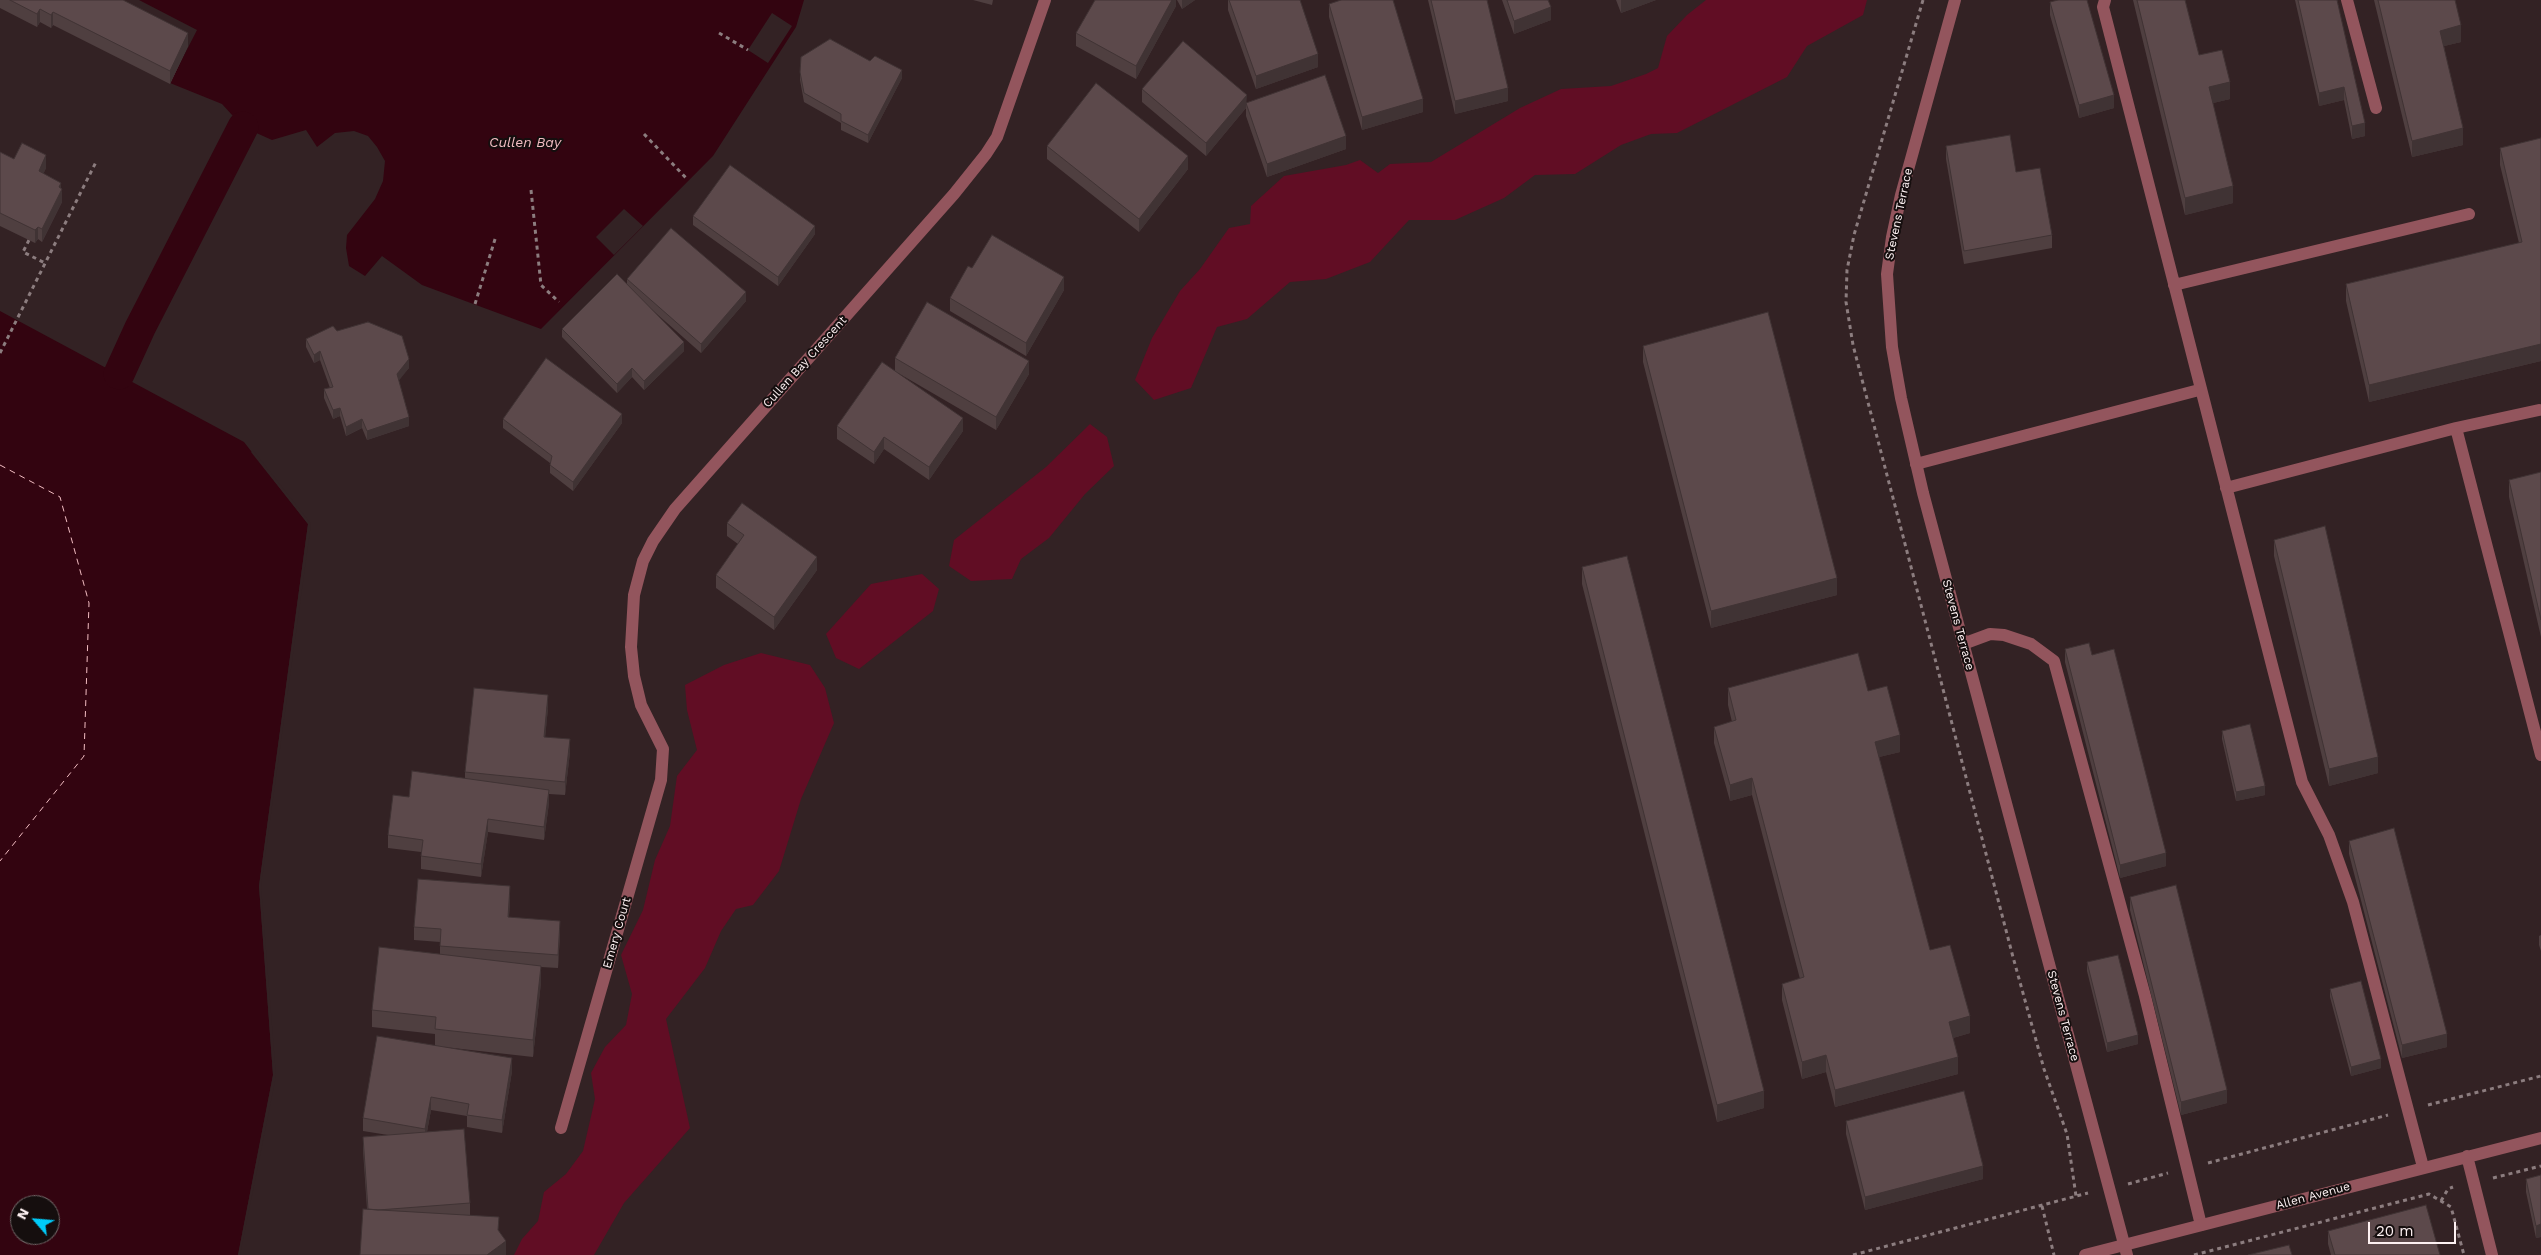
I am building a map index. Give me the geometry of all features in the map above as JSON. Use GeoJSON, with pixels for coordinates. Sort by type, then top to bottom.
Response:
{"type":"FeatureCollection","features":[{"type":"Feature","properties":{"kind":"street","name":"Cullen Bay Crescent"},"geometry":{"type":"LineString","coordinates":[[658,737],[641,705],[634,676],[630,627],[637,580],[652,541],[675,509],[954,194],[986,154],[998,137],[1045,0]]}},
{"type":"Feature","properties":{"kind":"street","name":"Stevens Terrace"},"geometry":{"type":"LineString","coordinates":[[1955,0],[1901,195],[1887,274],[1892,347],[1916,464],[2125,1250]]}},
{"type":"Feature","properties":{"kind":"street"},"geometry":{"type":"LineString","coordinates":[[2105,0],[2103,7],[2199,390],[2302,782],[2329,835],[2353,902],[2423,1167]]}},
{"type":"Feature","properties":{"kind":"street"},"geometry":{"type":"LineString","coordinates":[[2348,0],[2376,108]]}},
{"type":"Feature","properties":{"kind":"street"},"geometry":{"type":"LineString","coordinates":[[2174,285],[2469,214]]}},
{"type":"Feature","properties":{"kind":"street"},"geometry":{"type":"LineString","coordinates":[[1916,464],[2199,390]]}},
{"type":"Feature","properties":{"kind":"street"},"geometry":{"type":"LineString","coordinates":[[2226,488],[2456,428],[2539,410]]}},
{"type":"Feature","properties":{"kind":"street"},"geometry":{"type":"LineString","coordinates":[[2456,428],[2541,755]]}},
{"type":"Feature","properties":{"kind":"street"},"geometry":{"type":"LineString","coordinates":[[1963,644],[1990,634],[2004,635],[2031,644],[2054,660],[2145,996],[2201,1225]]}},
{"type":"Feature","properties":{"kind":"street","name":"Emery Court"},"geometry":{"type":"LineString","coordinates":[[561,1128],[661,780],[663,749],[658,737]]}},
{"type":"Feature","properties":{"kind":"street","name":"Allen Avenue"},"geometry":{"type":"LineString","coordinates":[[2084,1255],[2125,1250],[2201,1225],[2541,1138]]}},
{"type":"Feature","properties":{"kind":"street"},"geometry":{"type":"LineString","coordinates":[[2467,1156],[2492,1255]]}},
{"type":"Feature","properties":{"kind":"path"},"geometry":{"type":"LineString","coordinates":[[719,33],[748,50]]}},
{"type":"Feature","properties":{"kind":"path"},"geometry":{"type":"LineString","coordinates":[[644,134],[688,180]]}},
{"type":"Feature","properties":{"kind":"path"},"geometry":{"type":"LineString","coordinates":[[0,353],[96,162]]}},
{"type":"Feature","properties":{"kind":"path"},"geometry":{"type":"LineString","coordinates":[[532,190],[541,285],[559,302]]}},
{"type":"Feature","properties":{"kind":"path"},"geometry":{"type":"LineString","coordinates":[[475,304],[496,236]]}},
{"type":"Feature","properties":{"kind":"path"},"geometry":{"type":"LineString","coordinates":[[30,240],[23,252],[45,264]]}},
{"type":"Feature","properties":{"kind":"path"},"geometry":{"type":"LineString","coordinates":[[1853,1255],[2541,1076]]}},
{"type":"Feature","properties":{"kind":"path"},"geometry":{"type":"LineString","coordinates":[[2194,1255],[2429,1194],[2451,1207],[2464,1255]]}},
{"type":"Feature","properties":{"kind":"path"},"geometry":{"type":"LineString","coordinates":[[2042,1206],[2054,1255]]}},
{"type":"Feature","properties":{"kind":"shaded area"},"geometry":{"type":"Polygon","coordinates":[[[1706,0],[1867,0],[1863,15],[1807,46],[1787,77],[1677,133],[1651,134],[1621,145],[1575,174],[1535,175],[1504,198],[1455,220],[1409,220],[1370,262],[1326,279],[1290,282],[1247,319],[1217,327],[1191,388],[1154,400],[1135,380],[1152,338],[1180,291],[1200,269],[1229,228],[1250,224],[1251,206],[1284,176],[1346,165],[1360,160],[1378,173],[1390,164],[1431,162],[1520,108],[1561,89],[1611,86],[1646,74],[1658,68],[1667,36],[1687,15],[1706,0]]]}},
{"type":"Feature","properties":{"kind":"shaded area"},"geometry":{"type":"Polygon","coordinates":[[[1090,424],[1107,437],[1114,466],[1085,494],[1049,538],[1021,559],[1012,579],[971,581],[949,566],[954,540],[1046,467],[1090,424]]]}},
{"type":"Feature","properties":{"kind":"shaded area"},"geometry":{"type":"Polygon","coordinates":[[[922,574],[939,589],[933,611],[859,669],[836,658],[826,634],[871,584],[922,574]]]}},
{"type":"Feature","properties":{"kind":"shaded area"},"geometry":{"type":"Polygon","coordinates":[[[761,653],[810,665],[825,688],[834,723],[801,799],[779,871],[753,905],[736,909],[721,931],[705,968],[666,1019],[690,1128],[624,1203],[594,1255],[514,1255],[522,1239],[538,1221],[544,1192],[566,1174],[583,1151],[595,1099],[591,1073],[605,1047],[626,1025],[632,994],[621,955],[643,910],[655,860],[670,826],[677,776],[697,750],[687,710],[685,685],[724,665],[761,653]]]}},
{"type":"Feature","properties":{"kind":"water","name":"Cullen Bay"},"geometry":{"type":"Polygon","coordinates":[[[139,0],[804,0],[796,27],[713,156],[541,329],[422,285],[382,256],[365,276],[349,266],[346,248],[347,235],[375,199],[383,181],[385,161],[377,147],[368,136],[354,131],[335,133],[317,147],[306,130],[272,140],[243,127],[222,104],[170,83],[197,30],[139,0]]]}},
{"type":"Feature","properties":{"kind":"water"},"geometry":{"type":"Polygon","coordinates":[[[0,311],[244,442],[308,524],[259,886],[273,1075],[238,1255],[0,1255],[0,311]]]}},
{"type":"Feature","properties":{"kind":"pier"},"geometry":{"type":"Polygon","coordinates":[[[772,13],[792,26],[768,63],[748,50],[772,13]]]}},
{"type":"Feature","properties":{"kind":"pier"},"geometry":{"type":"Polygon","coordinates":[[[624,209],[643,226],[614,255],[596,237],[624,209]]]}},
{"type":"Feature","properties":{"kind":"pier"},"geometry":{"type":"Polygon","coordinates":[[[253,450],[311,524],[261,886],[276,1076],[240,1255],[238,1255],[273,1075],[259,886],[308,524],[251,452],[253,450]]]}},
{"type":"Feature","properties":{"kind":"building"},"geometry":{"type":"Polygon","coordinates":[[[10,0],[123,0],[188,33],[170,71],[53,12],[51,15],[40,9],[37,14],[10,0]]]}},
{"type":"Feature","properties":{"kind":"building"},"geometry":{"type":"Polygon","coordinates":[[[1095,0],[1172,0],[1136,66],[1076,33],[1095,0]]]}},
{"type":"Feature","properties":{"kind":"building"},"geometry":{"type":"Polygon","coordinates":[[[1229,0],[1300,0],[1318,54],[1256,76],[1229,0]]]}},
{"type":"Feature","properties":{"kind":"building"},"geometry":{"type":"Polygon","coordinates":[[[1341,0],[1393,0],[1423,99],[1362,117],[1329,4],[1341,0]]]}},
{"type":"Feature","properties":{"kind":"building"},"geometry":{"type":"Polygon","coordinates":[[[1431,0],[1487,0],[1508,88],[1455,101],[1431,0]]]}},
{"type":"Feature","properties":{"kind":"building"},"geometry":{"type":"Polygon","coordinates":[[[1507,0],[1548,0],[1551,7],[1514,21],[1507,0]]]}},
{"type":"Feature","properties":{"kind":"building"},"geometry":{"type":"Polygon","coordinates":[[[2058,0],[2087,0],[2114,95],[2079,105],[2050,2],[2058,0]]]}},
{"type":"Feature","properties":{"kind":"building"},"geometry":{"type":"Polygon","coordinates":[[[2137,0],[2185,0],[2199,55],[2222,50],[2230,82],[2209,87],[2233,186],[2185,198],[2137,0]]]}},
{"type":"Feature","properties":{"kind":"building"},"geometry":{"type":"Polygon","coordinates":[[[2298,0],[2337,0],[2365,123],[2352,126],[2344,87],[2319,93],[2298,0]]]}},
{"type":"Feature","properties":{"kind":"building"},"geometry":{"type":"Polygon","coordinates":[[[2378,0],[2455,0],[2461,25],[2440,31],[2463,128],[2412,141],[2378,0]]]}},
{"type":"Feature","properties":{"kind":"building"},"geometry":{"type":"Polygon","coordinates":[[[830,39],[870,61],[875,56],[902,70],[868,135],[841,121],[841,114],[804,93],[800,72],[801,57],[830,39]]]}},
{"type":"Feature","properties":{"kind":"building"},"geometry":{"type":"Polygon","coordinates":[[[1183,41],[1247,95],[1206,143],[1142,89],[1183,41]]]}},
{"type":"Feature","properties":{"kind":"building"},"geometry":{"type":"Polygon","coordinates":[[[1325,75],[1346,136],[1267,164],[1246,103],[1325,75]]]}},
{"type":"Feature","properties":{"kind":"building"},"geometry":{"type":"Polygon","coordinates":[[[1096,83],[1188,156],[1139,219],[1047,146],[1096,83]]]}},
{"type":"Feature","properties":{"kind":"building"},"geometry":{"type":"Polygon","coordinates":[[[2010,135],[2016,172],[2040,168],[2052,235],[1964,251],[1946,146],[2010,135]]]}},
{"type":"Feature","properties":{"kind":"building"},"geometry":{"type":"Polygon","coordinates":[[[2541,138],[2541,344],[2369,385],[2346,284],[2522,242],[2500,148],[2541,138]]]}},
{"type":"Feature","properties":{"kind":"building"},"geometry":{"type":"Polygon","coordinates":[[[22,143],[46,155],[39,171],[61,183],[59,187],[62,189],[42,229],[38,227],[35,230],[0,213],[0,152],[14,159],[22,143]]]}},
{"type":"Feature","properties":{"kind":"building"},"geometry":{"type":"Polygon","coordinates":[[[730,165],[815,226],[778,277],[693,216],[730,165]]]}},
{"type":"Feature","properties":{"kind":"building"},"geometry":{"type":"Polygon","coordinates":[[[671,228],[746,292],[701,344],[627,279],[671,228]]]}},
{"type":"Feature","properties":{"kind":"building"},"geometry":{"type":"Polygon","coordinates":[[[992,235],[1064,277],[1026,343],[950,298],[968,266],[972,268],[992,235]]]}},
{"type":"Feature","properties":{"kind":"building"},"geometry":{"type":"Polygon","coordinates":[[[617,274],[684,342],[644,381],[632,368],[617,384],[562,329],[617,274]]]}},
{"type":"Feature","properties":{"kind":"building"},"geometry":{"type":"Polygon","coordinates":[[[927,302],[1029,361],[996,417],[895,358],[927,302]]]}},
{"type":"Feature","properties":{"kind":"building"},"geometry":{"type":"Polygon","coordinates":[[[1768,312],[1837,578],[1711,611],[1643,346],[1768,312]]]}},
{"type":"Feature","properties":{"kind":"building"},"geometry":{"type":"Polygon","coordinates":[[[368,322],[402,336],[409,359],[397,374],[409,417],[367,431],[362,419],[346,427],[340,408],[333,410],[324,389],[333,387],[320,351],[314,355],[306,339],[333,326],[337,331],[368,322]]]}},
{"type":"Feature","properties":{"kind":"building"},"geometry":{"type":"Polygon","coordinates":[[[546,358],[622,414],[573,482],[550,465],[552,456],[503,419],[546,358]]]}},
{"type":"Feature","properties":{"kind":"building"},"geometry":{"type":"Polygon","coordinates":[[[882,362],[963,418],[929,467],[884,437],[874,452],[837,426],[882,362]]]}},
{"type":"Feature","properties":{"kind":"building"},"geometry":{"type":"Polygon","coordinates":[[[2541,472],[2541,620],[2509,480],[2541,472]]]}},
{"type":"Feature","properties":{"kind":"building"},"geometry":{"type":"Polygon","coordinates":[[[742,503],[817,557],[774,617],[716,575],[744,535],[727,523],[742,503]]]}},
{"type":"Feature","properties":{"kind":"building"},"geometry":{"type":"Polygon","coordinates":[[[2325,526],[2378,757],[2329,769],[2274,540],[2325,526]]]}},
{"type":"Feature","properties":{"kind":"building"},"geometry":{"type":"Polygon","coordinates":[[[1627,556],[1764,1091],[1717,1105],[1582,567],[1627,556]]]}},
{"type":"Feature","properties":{"kind":"building"},"geometry":{"type":"Polygon","coordinates":[[[2089,643],[2092,655],[2114,649],[2166,853],[2120,865],[2065,649],[2089,643]]]}},
{"type":"Feature","properties":{"kind":"building"},"geometry":{"type":"Polygon","coordinates":[[[1858,653],[1868,691],[1887,686],[1900,735],[1875,742],[1930,950],[1950,945],[1970,1016],[1949,1022],[1958,1057],[1835,1090],[1826,1055],[1802,1062],[1782,984],[1804,977],[1752,778],[1730,785],[1714,727],[1736,720],[1728,688],[1858,653]]]}},
{"type":"Feature","properties":{"kind":"building"},"geometry":{"type":"Polygon","coordinates":[[[474,688],[548,695],[544,737],[570,739],[565,782],[465,772],[474,688]]]}},
{"type":"Feature","properties":{"kind":"building"},"geometry":{"type":"Polygon","coordinates":[[[2250,724],[2265,786],[2236,792],[2222,731],[2250,724]]]}},
{"type":"Feature","properties":{"kind":"building"},"geometry":{"type":"Polygon","coordinates":[[[412,771],[549,790],[544,827],[488,819],[481,864],[421,856],[423,840],[388,835],[393,795],[409,797],[412,771]]]}},
{"type":"Feature","properties":{"kind":"building"},"geometry":{"type":"Polygon","coordinates":[[[2394,828],[2447,1034],[2402,1045],[2349,841],[2394,828]]]}},
{"type":"Feature","properties":{"kind":"building"},"geometry":{"type":"Polygon","coordinates":[[[418,879],[510,886],[508,917],[560,921],[558,955],[440,946],[441,929],[414,927],[418,879]]]}},
{"type":"Feature","properties":{"kind":"building"},"geometry":{"type":"Polygon","coordinates":[[[2176,885],[2227,1090],[2181,1102],[2130,897],[2176,885]]]}},
{"type":"Feature","properties":{"kind":"building"},"geometry":{"type":"Polygon","coordinates":[[[379,947],[541,966],[533,1040],[435,1029],[436,1017],[372,1010],[379,947]]]}},
{"type":"Feature","properties":{"kind":"building"},"geometry":{"type":"Polygon","coordinates":[[[2118,955],[2138,1035],[2107,1043],[2087,962],[2118,955]]]}},
{"type":"Feature","properties":{"kind":"building"},"geometry":{"type":"Polygon","coordinates":[[[2361,981],[2381,1059],[2351,1067],[2330,989],[2361,981]]]}},
{"type":"Feature","properties":{"kind":"building"},"geometry":{"type":"Polygon","coordinates":[[[377,1036],[512,1058],[502,1120],[467,1115],[469,1104],[431,1097],[425,1129],[363,1118],[377,1036]]]}},
{"type":"Feature","properties":{"kind":"building"},"geometry":{"type":"Polygon","coordinates":[[[1964,1091],[1983,1166],[1865,1197],[1846,1121],[1964,1091]]]}},
{"type":"Feature","properties":{"kind":"building"},"geometry":{"type":"Polygon","coordinates":[[[464,1129],[470,1203],[378,1210],[368,1209],[363,1137],[464,1129]]]}},
{"type":"Feature","properties":{"kind":"building"},"geometry":{"type":"Polygon","coordinates":[[[2541,1175],[2541,1224],[2536,1226],[2526,1179],[2541,1175]]]}},
{"type":"Feature","properties":{"kind":"building"},"geometry":{"type":"Polygon","coordinates":[[[2426,1205],[2440,1255],[2335,1255],[2328,1231],[2426,1205]]]}},
{"type":"Feature","properties":{"kind":"building"},"geometry":{"type":"Polygon","coordinates":[[[363,1209],[499,1217],[498,1230],[506,1241],[487,1255],[360,1255],[363,1209]]]}},
{"type":"Feature","properties":{"kind":"building"},"geometry":{"type":"Polygon","coordinates":[[[2289,1245],[2292,1255],[2248,1255],[2289,1245]]]}},
{"type":"Feature","properties":{"kind":"waterway"},"geometry":{"type":"LineString","coordinates":[[119,374],[140,328],[243,127]]}},
{"type":"Feature","properties":{"kind":"ferry route"},"geometry":{"type":"LineString","coordinates":[[0,465],[60,497],[89,603],[84,756],[0,861]]}}]}
